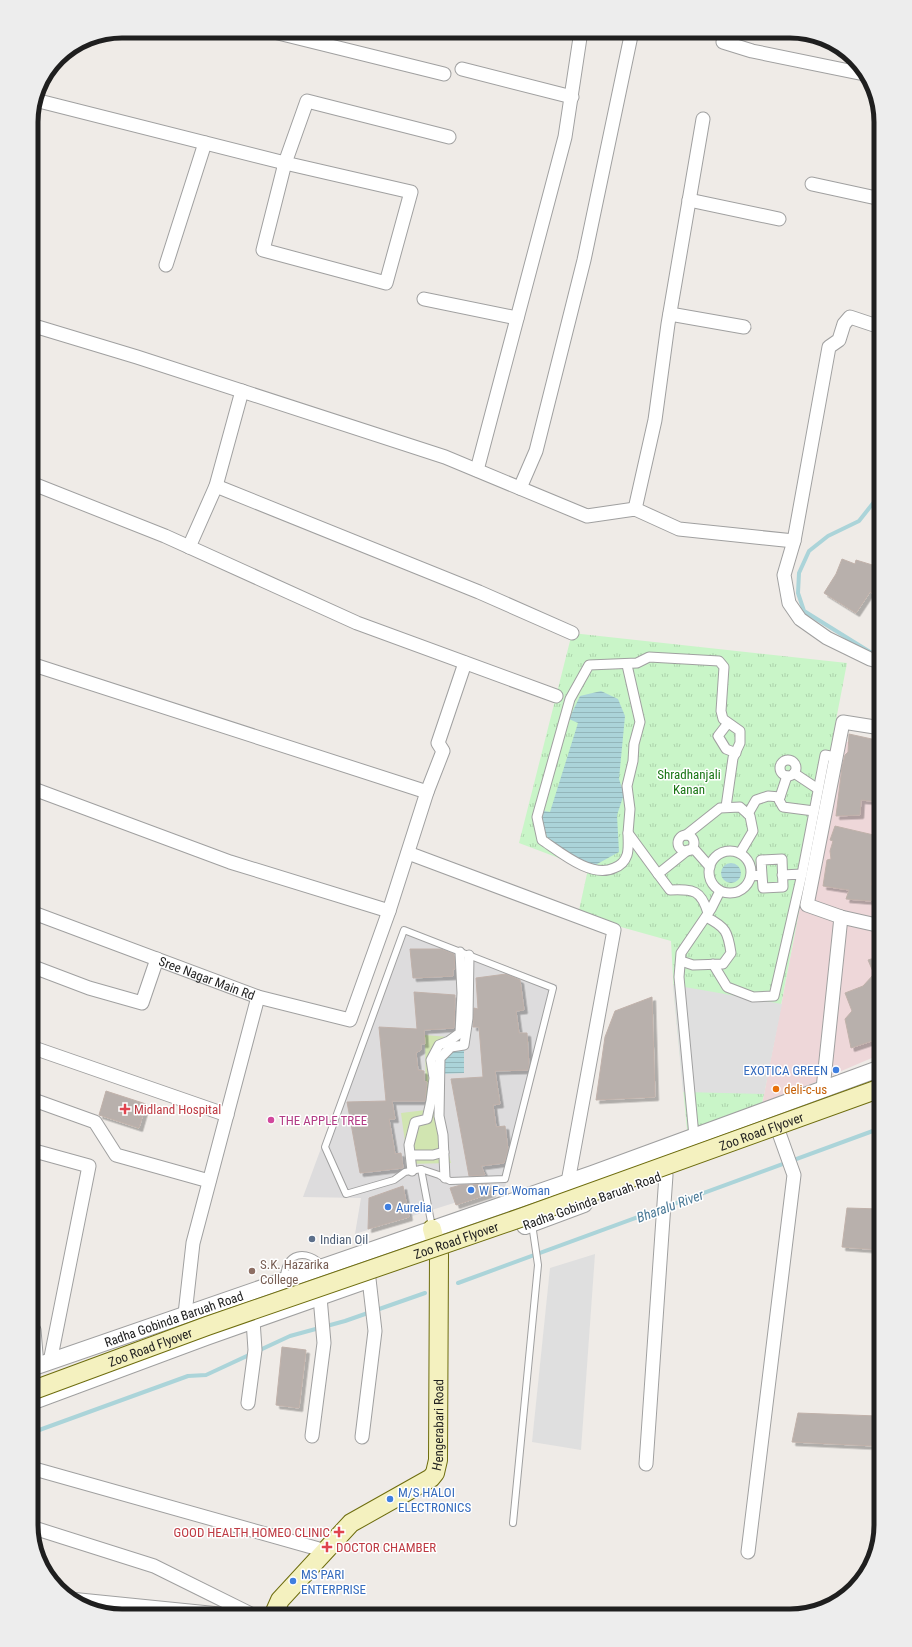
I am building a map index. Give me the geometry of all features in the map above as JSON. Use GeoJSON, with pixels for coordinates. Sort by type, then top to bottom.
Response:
{"type":"FeatureCollection","features":[{"type":"Feature","properties":{"kind":"main road","name":"Zoo Road Flyover"},"geometry":{"type":"LineString","coordinates":[[38,1369],[204,1317],[552,1196],[874,1080]]}},
{"type":"Feature","properties":{"kind":"main road","name":"Zoo Road Flyover"},"geometry":{"type":"LineString","coordinates":[[38,1388],[208,1326],[463,1238],[874,1091]]}},
{"type":"Feature","properties":{"kind":"main road","name":"Hengerabari Road"},"geometry":{"type":"LineString","coordinates":[[276,1609],[280,1600],[351,1523],[431,1478],[435,1473],[438,1460],[440,1255],[432,1229]]}},
{"type":"Feature","properties":{"kind":"street"},"geometry":{"type":"LineString","coordinates":[[298,38],[444,74]]}},
{"type":"Feature","properties":{"kind":"street"},"geometry":{"type":"LineString","coordinates":[[477,470],[565,137],[580,38]]}},
{"type":"Feature","properties":{"kind":"street"},"geometry":{"type":"LineString","coordinates":[[520,488],[536,451],[584,260],[631,38]]}},
{"type":"Feature","properties":{"kind":"street"},"geometry":{"type":"LineString","coordinates":[[723,42],[752,51],[858,73]]}},
{"type":"Feature","properties":{"kind":"street"},"geometry":{"type":"LineString","coordinates":[[462,69],[572,97]]}},
{"type":"Feature","properties":{"kind":"street"},"geometry":{"type":"LineString","coordinates":[[41,101],[285,163],[411,192],[386,283],[263,250],[285,163],[307,101],[449,137]]}},
{"type":"Feature","properties":{"kind":"street"},"geometry":{"type":"LineString","coordinates":[[635,509],[655,420],[670,314],[703,119]]}},
{"type":"Feature","properties":{"kind":"street"},"geometry":{"type":"LineString","coordinates":[[166,265],[205,143]]}},
{"type":"Feature","properties":{"kind":"street"},"geometry":{"type":"LineString","coordinates":[[812,184],[874,197]]}},
{"type":"Feature","properties":{"kind":"street"},"geometry":{"type":"LineString","coordinates":[[689,200],[779,219]]}},
{"type":"Feature","properties":{"kind":"street"},"geometry":{"type":"LineString","coordinates":[[424,299],[517,318]]}},
{"type":"Feature","properties":{"kind":"street"},"geometry":{"type":"LineString","coordinates":[[670,314],[744,327]]}},
{"type":"Feature","properties":{"kind":"street"},"geometry":{"type":"LineString","coordinates":[[874,325],[850,317],[844,324],[839,340],[829,347],[794,540],[784,574],[789,603],[800,619],[827,638],[874,660]]}},
{"type":"Feature","properties":{"kind":"street"},"geometry":{"type":"LineString","coordinates":[[38,328],[137,357],[445,457],[587,516],[635,509],[679,529],[794,540]]}},
{"type":"Feature","properties":{"kind":"street"},"geometry":{"type":"LineString","coordinates":[[190,547],[216,486],[242,391]]}},
{"type":"Feature","properties":{"kind":"street"},"geometry":{"type":"LineString","coordinates":[[38,486],[190,547],[357,623],[556,696]]}},
{"type":"Feature","properties":{"kind":"street"},"geometry":{"type":"LineString","coordinates":[[216,486],[479,592],[572,633]]}},
{"type":"Feature","properties":{"kind":"street"},"geometry":{"type":"LineString","coordinates":[[627,665],[640,722],[634,744],[633,761],[627,786],[630,809],[627,855],[620,865],[603,872],[589,868],[572,860],[542,840],[537,817],[570,699],[589,665],[627,665],[637,663],[650,657],[719,661],[724,667],[720,711],[722,719],[740,731],[740,743],[733,758],[726,808]]}},
{"type":"Feature","properties":{"kind":"street"},"geometry":{"type":"LineString","coordinates":[[258,997],[350,1020],[389,911],[443,751],[438,743],[465,663]]}},
{"type":"Feature","properties":{"kind":"street"},"geometry":{"type":"LineString","coordinates":[[38,666],[428,792]]}},
{"type":"Feature","properties":{"kind":"street"},"geometry":{"type":"LineString","coordinates":[[874,727],[843,722],[807,905],[841,917],[874,924]]}},
{"type":"Feature","properties":{"kind":"street"},"geometry":{"type":"LineString","coordinates":[[728,723],[718,736],[726,749],[736,753]]}},
{"type":"Feature","properties":{"kind":"street"},"geometry":{"type":"LineString","coordinates":[[713,964],[727,987],[753,997],[774,996],[802,874],[825,755],[836,757]]}},
{"type":"Feature","properties":{"kind":"street"},"geometry":{"type":"LineString","coordinates":[[814,811],[784,807],[779,800],[790,774],[818,789]]}},
{"type":"Feature","properties":{"kind":"street"},"geometry":{"type":"LineString","coordinates":[[38,791],[230,862],[389,911]]}},
{"type":"Feature","properties":{"kind":"street"},"geometry":{"type":"LineString","coordinates":[[748,814],[756,800],[768,796],[780,797]]}},
{"type":"Feature","properties":{"kind":"street"},"geometry":{"type":"LineString","coordinates":[[692,847],[683,849],[679,843],[681,837],[686,835],[720,808],[740,807],[750,816],[753,831],[740,853]]}},
{"type":"Feature","properties":{"kind":"street"},"geometry":{"type":"LineString","coordinates":[[628,833],[670,890],[697,892],[704,901],[707,915],[718,923],[729,936],[732,953],[723,964],[693,965],[681,961]]}},
{"type":"Feature","properties":{"kind":"street"},"geometry":{"type":"LineString","coordinates":[[686,835],[692,838],[692,847],[710,867]]}},
{"type":"Feature","properties":{"kind":"street"},"geometry":{"type":"LineString","coordinates":[[658,874],[692,847]]}},
{"type":"Feature","properties":{"kind":"street"},"geometry":{"type":"LineString","coordinates":[[729,851],[740,853],[748,860],[751,866],[751,876],[746,887],[740,891],[727,893],[720,891],[711,881],[710,867],[712,861],[722,852],[729,851]]}},
{"type":"Feature","properties":{"kind":"street"},"geometry":{"type":"LineString","coordinates":[[408,853],[614,930],[568,1182]]}},
{"type":"Feature","properties":{"kind":"street"},"geometry":{"type":"LineString","coordinates":[[782,859],[783,887],[763,888],[762,875],[762,860],[782,859]]}},
{"type":"Feature","properties":{"kind":"street"},"geometry":{"type":"LineString","coordinates":[[782,875],[802,874]]}},
{"type":"Feature","properties":{"kind":"street"},"geometry":{"type":"LineString","coordinates":[[751,876],[762,875]]}},
{"type":"Feature","properties":{"kind":"street"},"geometry":{"type":"LineString","coordinates":[[694,1136],[679,977],[682,953],[707,915],[720,891]]}},
{"type":"Feature","properties":{"kind":"street","name":"Sree Nagar Main Rd"},"geometry":{"type":"LineString","coordinates":[[38,915],[258,997],[193,1243],[185,1314]]}},
{"type":"Feature","properties":{"kind":"street"},"geometry":{"type":"LineString","coordinates":[[823,1089],[841,917]]}},
{"type":"Feature","properties":{"kind":"street"},"geometry":{"type":"LineString","coordinates":[[416,1170],[409,1145],[414,1122],[427,1119],[434,1078],[431,1060],[439,1045],[449,1041],[460,1032],[462,993],[460,952]]}},
{"type":"Feature","properties":{"kind":"street"},"geometry":{"type":"LineString","coordinates":[[445,1178],[443,1135],[439,1116],[440,1058],[451,1047],[464,1045],[468,1018],[469,955]]}},
{"type":"Feature","properties":{"kind":"street"},"geometry":{"type":"LineString","coordinates":[[38,969],[89,988],[142,1002],[157,959]]}},
{"type":"Feature","properties":{"kind":"street"},"geometry":{"type":"LineString","coordinates":[[38,1049],[227,1115]]}},
{"type":"Feature","properties":{"kind":"street","name":"Radha Gobinda Baruah Road"},"geometry":{"type":"LineString","coordinates":[[38,1369],[185,1314],[568,1182],[874,1071]]}},
{"type":"Feature","properties":{"kind":"street","name":"Radha Gobinda Baruah Road"},"geometry":{"type":"LineString","coordinates":[[38,1399],[253,1320],[531,1224],[874,1099]]}},
{"type":"Feature","properties":{"kind":"street"},"geometry":{"type":"LineString","coordinates":[[38,1101],[96,1122],[116,1155],[209,1181]]}},
{"type":"Feature","properties":{"kind":"street"},"geometry":{"type":"LineString","coordinates":[[748,1552],[794,1175],[788,1153],[779,1133]]}},
{"type":"Feature","properties":{"kind":"street"},"geometry":{"type":"LineString","coordinates":[[38,1152],[89,1166],[38,1365]]}},
{"type":"Feature","properties":{"kind":"street"},"geometry":{"type":"LineString","coordinates":[[411,1155],[433,1155],[444,1152]]}},
{"type":"Feature","properties":{"kind":"street"},"geometry":{"type":"LineString","coordinates":[[646,1464],[666,1175]]}},
{"type":"Feature","properties":{"kind":"street"},"geometry":{"type":"LineString","coordinates":[[362,1437],[375,1331],[370,1279]]}},
{"type":"Feature","properties":{"kind":"street"},"geometry":{"type":"LineString","coordinates":[[312,1436],[324,1343],[320,1297]]}},
{"type":"Feature","properties":{"kind":"street"},"geometry":{"type":"LineString","coordinates":[[248,1403],[255,1350],[253,1320]]}},
{"type":"Feature","properties":{"kind":"street"},"geometry":{"type":"LineString","coordinates":[[38,1470],[326,1551]]}},
{"type":"Feature","properties":{"kind":"street"},"geometry":{"type":"LineString","coordinates":[[38,1529],[154,1566],[241,1609]]}},
{"type":"Feature","properties":{"kind":"street"},"geometry":{"type":"LineString","coordinates":[[85,1601],[169,1609]]}},
{"type":"Feature","properties":{"kind":"lane"},"geometry":{"type":"LineString","coordinates":[[404,930],[469,955],[553,988],[505,1179],[450,1181],[445,1178],[416,1170],[405,1172],[394,1180],[346,1194],[325,1147],[404,930]]}},
{"type":"Feature","properties":{"kind":"lane"},"geometry":{"type":"LineString","coordinates":[[416,1170],[432,1229]]}},
{"type":"Feature","properties":{"kind":"lane"},"geometry":{"type":"LineString","coordinates":[[513,1523],[538,1264],[531,1224]]}},
{"type":"Feature","properties":{"kind":"shaded area"},"geometry":{"type":"Polygon","coordinates":[[[843,741],[874,747],[874,1057],[762,1105],[800,907],[811,905],[843,741]]]}},
{"type":"Feature","properties":{"kind":"shaded area"},"geometry":{"type":"Polygon","coordinates":[[[403,927],[557,985],[505,1187],[355,1234],[361,1198],[303,1197],[403,927]]]}},
{"type":"Feature","properties":{"kind":"shaded area"},"geometry":{"type":"Polygon","coordinates":[[[673,985],[782,1004],[764,1094],[683,1092],[673,985]]]}},
{"type":"Feature","properties":{"kind":"shaded area"},"geometry":{"type":"Polygon","coordinates":[[[595,1254],[581,1450],[532,1442],[550,1268],[595,1254]]]}},
{"type":"Feature","properties":{"kind":"green space","name":"Shradhanjali Kanan"},"geometry":{"type":"Polygon","coordinates":[[[572,633],[847,663],[758,1124],[689,1150],[674,995],[671,941],[578,915],[588,869],[519,843],[572,633]]]}},
{"type":"Feature","properties":{"kind":"green space"},"geometry":{"type":"Polygon","coordinates":[[[461,1017],[464,1045],[440,1058],[439,1116],[451,1163],[408,1164],[401,1113],[426,1110],[425,1035],[459,1038],[461,1017]]]}},
{"type":"Feature","properties":{"kind":"water"},"geometry":{"type":"Polygon","coordinates":[[[601,691],[618,699],[625,716],[619,779],[624,794],[617,815],[619,852],[588,869],[547,837],[538,810],[550,812],[578,723],[569,719],[580,696],[601,691]]]}},
{"type":"Feature","properties":{"kind":"water"},"geometry":{"type":"Polygon","coordinates":[[[731,863],[738,866],[741,873],[738,880],[731,883],[724,880],[721,873],[724,866],[731,863]]]}},
{"type":"Feature","properties":{"kind":"water"},"geometry":{"type":"Polygon","coordinates":[[[464,1045],[464,1073],[440,1074],[440,1058],[464,1045]]]}},
{"type":"Feature","properties":{"kind":"building"},"geometry":{"type":"Polygon","coordinates":[[[842,559],[855,564],[856,560],[874,565],[874,586],[872,593],[870,592],[856,613],[824,593],[836,574],[842,559]]]}},
{"type":"Feature","properties":{"kind":"building"},"geometry":{"type":"Polygon","coordinates":[[[849,734],[874,739],[874,801],[861,800],[860,815],[836,816],[842,767],[845,755],[848,752],[849,734]]]}},
{"type":"Feature","properties":{"kind":"building"},"geometry":{"type":"Polygon","coordinates":[[[835,826],[874,835],[874,871],[871,885],[874,885],[871,901],[846,899],[849,890],[823,886],[827,860],[831,859],[830,851],[833,841],[830,840],[835,826]]]}},
{"type":"Feature","properties":{"kind":"building"},"geometry":{"type":"Polygon","coordinates":[[[410,949],[441,949],[454,954],[455,969],[453,969],[453,976],[413,978],[410,949]]]}},
{"type":"Feature","properties":{"kind":"building"},"geometry":{"type":"Polygon","coordinates":[[[874,958],[874,974],[868,960],[874,958]]]}},
{"type":"Feature","properties":{"kind":"building"},"geometry":{"type":"Polygon","coordinates":[[[506,974],[520,980],[524,1010],[516,1011],[519,1033],[527,1033],[529,1066],[528,1070],[495,1071],[500,1104],[493,1105],[496,1127],[505,1126],[508,1150],[504,1163],[481,1166],[485,1175],[469,1176],[451,1079],[483,1077],[479,1027],[473,1027],[474,1008],[478,1009],[476,978],[506,974]]]}},
{"type":"Feature","properties":{"kind":"building"},"geometry":{"type":"Polygon","coordinates":[[[874,974],[874,1040],[851,1048],[845,1019],[852,1011],[845,993],[863,986],[874,974]]]}},
{"type":"Feature","properties":{"kind":"building"},"geometry":{"type":"Polygon","coordinates":[[[414,992],[455,995],[454,1028],[424,1030],[425,1044],[421,1044],[421,1050],[416,1053],[418,1070],[424,1071],[424,1081],[427,1082],[425,1101],[392,1101],[395,1119],[389,1119],[395,1154],[401,1153],[403,1168],[360,1173],[347,1102],[386,1101],[379,1027],[417,1029],[414,992]]]}},
{"type":"Feature","properties":{"kind":"building"},"geometry":{"type":"Polygon","coordinates":[[[652,997],[655,1097],[596,1100],[605,1037],[615,1011],[652,997]]]}},
{"type":"Feature","properties":{"kind":"building"},"geometry":{"type":"Polygon","coordinates":[[[106,1091],[146,1104],[139,1128],[99,1115],[106,1091]]]}},
{"type":"Feature","properties":{"kind":"building","name":"W For Woman"},"geometry":{"type":"Polygon","coordinates":[[[489,1184],[492,1193],[456,1205],[450,1188],[461,1185],[489,1184]]]}},
{"type":"Feature","properties":{"kind":"building","name":"Aurelia"},"geometry":{"type":"Polygon","coordinates":[[[403,1186],[409,1217],[368,1229],[369,1198],[403,1186]]]}},
{"type":"Feature","properties":{"kind":"building"},"geometry":{"type":"Polygon","coordinates":[[[847,1208],[874,1209],[874,1249],[842,1247],[847,1208]]]}},
{"type":"Feature","properties":{"kind":"building"},"geometry":{"type":"Polygon","coordinates":[[[282,1347],[306,1350],[299,1408],[276,1405],[282,1347]]]}},
{"type":"Feature","properties":{"kind":"building"},"geometry":{"type":"Polygon","coordinates":[[[798,1413],[874,1416],[874,1446],[792,1442],[798,1413]]]}},
{"type":"Feature","properties":{"kind":"waterway","name":"Bharalu River"},"geometry":{"type":"LineString","coordinates":[[874,502],[859,521],[828,536],[809,551],[799,573],[798,593],[804,611],[874,653]]}},
{"type":"Feature","properties":{"kind":"waterway","name":"Bharalu River"},"geometry":{"type":"LineString","coordinates":[[458,1283],[874,1131]]}},
{"type":"Feature","properties":{"kind":"waterway"},"geometry":{"type":"LineString","coordinates":[[38,1430],[188,1376],[206,1375],[290,1336],[345,1321],[425,1293]]}},
{"type":"Feature","properties":{"kind":"place","name":"EXOTICA GREEN"},"geometry":{"type":"Point","coordinates":[836,1070]}},
{"type":"Feature","properties":{"kind":"place","name":"deli-c-us"},"geometry":{"type":"Point","coordinates":[776,1089]}},
{"type":"Feature","properties":{"kind":"place","name":"Midland Hospital"},"geometry":{"type":"Point","coordinates":[125,1109]}},
{"type":"Feature","properties":{"kind":"place","name":"THE APPLE TREE"},"geometry":{"type":"Point","coordinates":[271,1120]}},
{"type":"Feature","properties":{"kind":"place","name":"W For Woman"},"geometry":{"type":"Point","coordinates":[471,1190]}},
{"type":"Feature","properties":{"kind":"place","name":"Aurelia"},"geometry":{"type":"Point","coordinates":[388,1207]}},
{"type":"Feature","properties":{"kind":"place","name":"Indian Oil"},"geometry":{"type":"Point","coordinates":[312,1239]}},
{"type":"Feature","properties":{"kind":"place","name":"S.K. Hazarika College"},"geometry":{"type":"Point","coordinates":[252,1271]}},
{"type":"Feature","properties":{"kind":"place","name":"M/S HALOI ELECTRONICS"},"geometry":{"type":"Point","coordinates":[390,1499]}},
{"type":"Feature","properties":{"kind":"place","name":"GOOD HEALTH HOMEO CLINIC"},"geometry":{"type":"Point","coordinates":[339,1532]}},
{"type":"Feature","properties":{"kind":"place","name":"DOCTOR CHAMBER"},"geometry":{"type":"Point","coordinates":[327,1547]}},
{"type":"Feature","properties":{"kind":"place","name":"MS PARI ENTERPRISE"},"geometry":{"type":"Point","coordinates":[293,1581]}}]}
